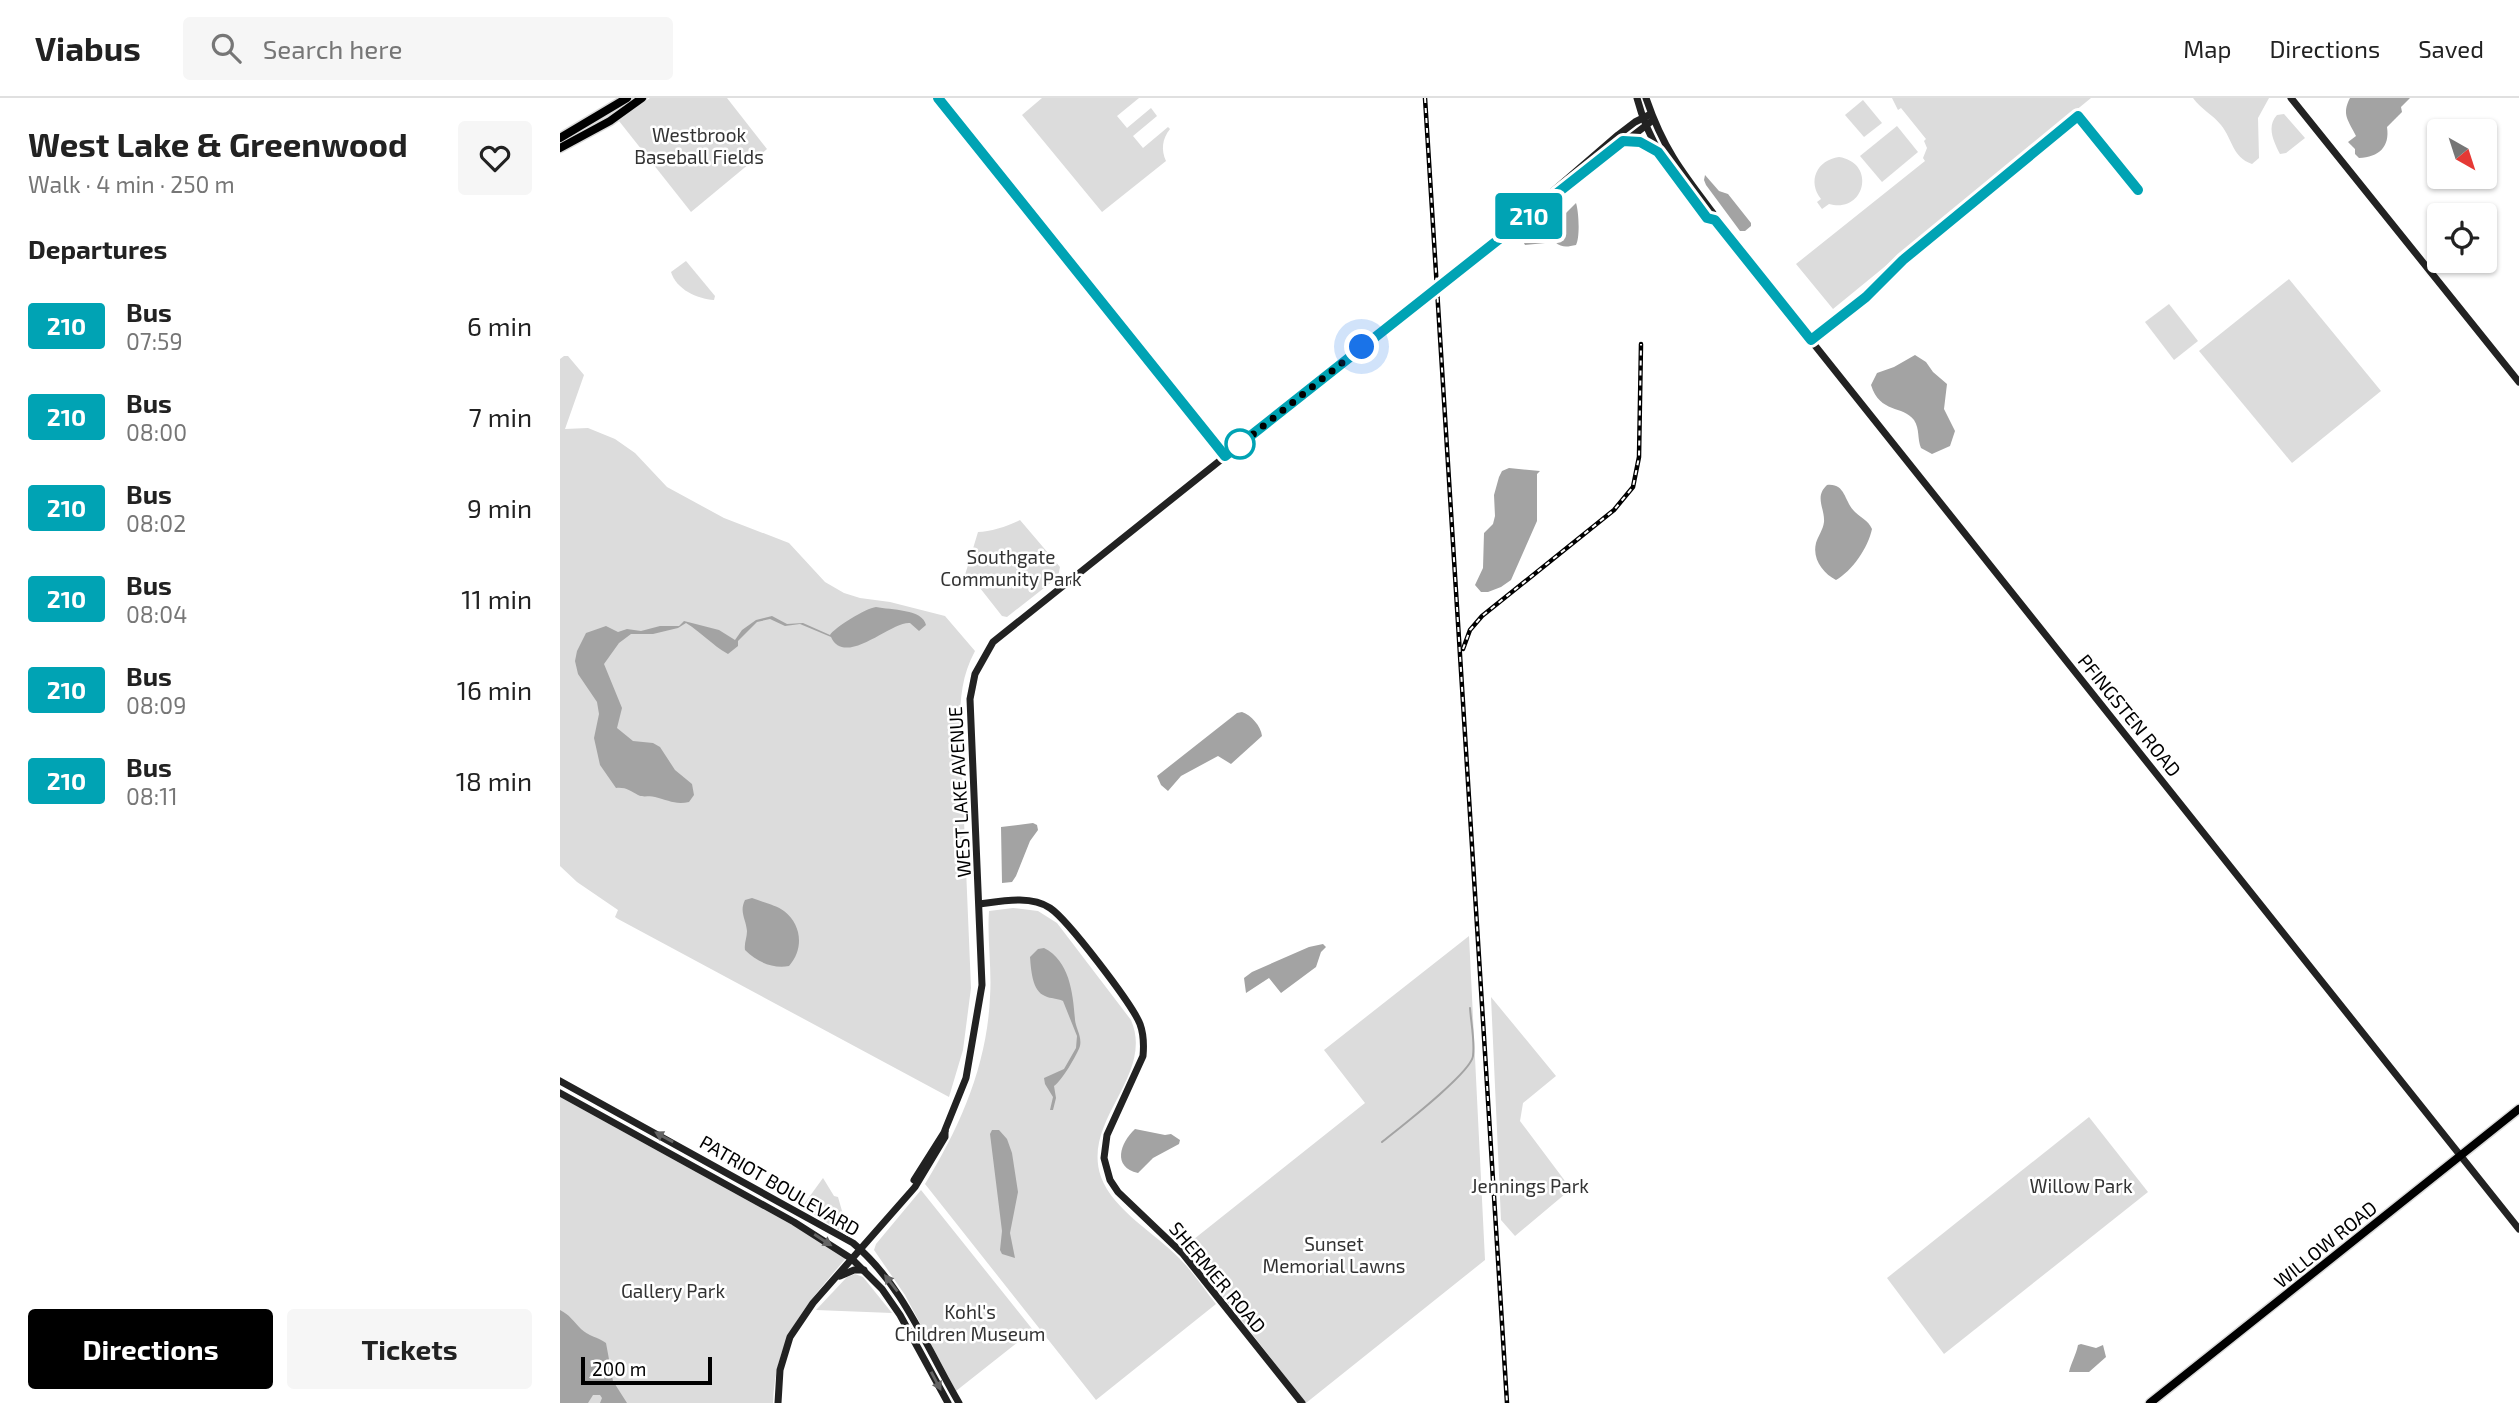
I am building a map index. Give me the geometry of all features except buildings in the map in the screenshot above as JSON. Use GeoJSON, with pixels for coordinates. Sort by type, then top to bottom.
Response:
{"type":"FeatureCollection","features":[{"type":"Feature","properties":{"kind":"main road"},"geometry":{"type":"LineString","coordinates":[[560,138],[603,115],[627,98]]}},
{"type":"Feature","properties":{"kind":"main road"},"geometry":{"type":"LineString","coordinates":[[560,148],[610,121],[642,98]]}},
{"type":"Feature","properties":{"kind":"main road"},"geometry":{"type":"LineString","coordinates":[[938,98],[1225,456]]}},
{"type":"Feature","properties":{"kind":"main road","name":"PFINGSTEN ROAD"},"geometry":{"type":"LineString","coordinates":[[1637,98],[1658,152],[1707,218],[1715,220]]}},
{"type":"Feature","properties":{"kind":"main road","name":"PFINGSTEN ROAD"},"geometry":{"type":"LineString","coordinates":[[1646,98],[1652,117],[1674,161],[1713,213],[1715,220],[2519,1230]]}},
{"type":"Feature","properties":{"kind":"main road"},"geometry":{"type":"LineString","coordinates":[[2291,98],[2519,382]]}},
{"type":"Feature","properties":{"kind":"main road","name":"WEST LAKE AVENUE"},"geometry":{"type":"LineString","coordinates":[[778,1403],[780,1370],[790,1337],[813,1303],[915,1187],[945,1137],[945,1130],[966,1078],[976,1033],[982,985],[981,904],[970,723],[971,699],[975,674],[993,642],[1502,235],[1618,135],[1652,117]]}},
{"type":"Feature","properties":{"kind":"main road","name":"WEST LAKE AVENUE"},"geometry":{"type":"LineString","coordinates":[[1502,235],[1541,207],[1644,121]]}},
{"type":"Feature","properties":{"kind":"main road"},"geometry":{"type":"LineString","coordinates":[[1623,141],[1640,142],[1658,152]]}},
{"type":"Feature","properties":{"kind":"main road","name":"SHERMER ROAD"},"geometry":{"type":"LineString","coordinates":[[981,904],[1018,901],[1049,907],[1078,938],[1136,1014],[1144,1042],[1143,1056],[1107,1135],[1104,1158],[1110,1180],[1134,1208],[1183,1254],[1302,1403]]}},
{"type":"Feature","properties":{"kind":"main road","name":"PATRIOT BOULEVARD"},"geometry":{"type":"LineString","coordinates":[[560,1080],[792,1208],[860,1249],[908,1307],[959,1403]]}},
{"type":"Feature","properties":{"kind":"main road","name":"PATRIOT BOULEVARD"},"geometry":{"type":"LineString","coordinates":[[560,1093],[794,1222],[852,1259],[882,1289],[900,1315],[948,1403]]}},
{"type":"Feature","properties":{"kind":"main road","name":"WILLOW ROAD"},"geometry":{"type":"LineString","coordinates":[[2150,1403],[2519,1109]]}},
{"type":"Feature","properties":{"kind":"main road"},"geometry":{"type":"LineString","coordinates":[[869,1239],[871,1261]]}},
{"type":"Feature","properties":{"kind":"main road"},"geometry":{"type":"LineString","coordinates":[[837,1278],[849,1271],[864,1270]]}},
{"type":"Feature","properties":{"kind":"green space","name":"Westbrook Baseball Fields"},"geometry":{"type":"Polygon","coordinates":[[[650,98],[727,98],[767,149],[691,212],[619,121],[650,98]]]}},
{"type":"Feature","properties":{"kind":"green space"},"geometry":{"type":"Polygon","coordinates":[[[1042,98],[1139,98],[1117,116],[1127,128],[1151,108],[1157,116],[1133,136],[1143,148],[1168,127],[1170,129],[1163,145],[1166,161],[1102,212],[1022,115],[1042,98]]]}},
{"type":"Feature","properties":{"kind":"green space"},"geometry":{"type":"Polygon","coordinates":[[[1892,98],[2091,98],[1833,309],[1796,264],[1925,161],[1923,158],[1927,148],[1924,141],[1926,139],[1901,108],[1898,110],[1892,98]]]}},
{"type":"Feature","properties":{"kind":"green space"},"geometry":{"type":"Polygon","coordinates":[[[2193,98],[2269,98],[2258,118],[2259,158],[2252,164],[2240,157],[2221,125],[2193,98]]]}},
{"type":"Feature","properties":{"kind":"green space"},"geometry":{"type":"Polygon","coordinates":[[[1863,100],[1882,123],[1864,137],[1845,115],[1863,100]]]}},
{"type":"Feature","properties":{"kind":"green space"},"geometry":{"type":"Polygon","coordinates":[[[2284,114],[2305,138],[2286,153],[2280,154],[2272,135],[2272,124],[2277,115],[2284,114]]]}},
{"type":"Feature","properties":{"kind":"green space"},"geometry":{"type":"Polygon","coordinates":[[[1897,126],[1918,152],[1882,182],[1860,156],[1897,126]]]}},
{"type":"Feature","properties":{"kind":"green space"},"geometry":{"type":"Polygon","coordinates":[[[1839,157],[1851,161],[1859,168],[1862,187],[1851,202],[1829,204],[1822,209],[1817,202],[1821,199],[1815,185],[1816,172],[1825,162],[1839,157]]]}},
{"type":"Feature","properties":{"kind":"green space"},"geometry":{"type":"Polygon","coordinates":[[[686,261],[715,296],[714,300],[701,298],[677,283],[671,272],[686,261]]]}},
{"type":"Feature","properties":{"kind":"green space"},"geometry":{"type":"Polygon","coordinates":[[[2289,279],[2381,391],[2292,463],[2199,351],[2289,279]]]}},
{"type":"Feature","properties":{"kind":"green space"},"geometry":{"type":"Polygon","coordinates":[[[2169,304],[2198,341],[2174,360],[2145,322],[2169,304]]]}},
{"type":"Feature","properties":{"kind":"green space"},"geometry":{"type":"Polygon","coordinates":[[[568,356],[584,375],[565,429],[588,428],[615,439],[635,453],[667,487],[724,518],[789,543],[825,582],[844,593],[945,616],[975,651],[965,678],[960,715],[971,988],[963,1050],[949,1097],[618,919],[615,917],[618,910],[577,882],[560,866],[560,359],[568,356]]]}},
{"type":"Feature","properties":{"kind":"green space","name":"Southgate Community Park"},"geometry":{"type":"Polygon","coordinates":[[[1020,520],[1060,567],[1058,577],[1007,617],[1002,616],[980,588],[965,575],[978,532],[1020,520]]]}},
{"type":"Feature","properties":{"kind":"green space"},"geometry":{"type":"Polygon","coordinates":[[[1013,908],[1038,911],[1057,923],[1131,1020],[1136,1040],[1134,1060],[1101,1136],[1098,1156],[1101,1177],[1115,1200],[1179,1258],[1216,1304],[1096,1400],[925,1184],[950,1140],[970,1095],[984,1047],[990,986],[989,911],[1013,908]]]}},
{"type":"Feature","properties":{"kind":"green space","name":"Sunset Memorial Lawns"},"geometry":{"type":"Polygon","coordinates":[[[1469,936],[1485,1260],[1306,1403],[1184,1247],[1365,1103],[1324,1050],[1469,936]]]}},
{"type":"Feature","properties":{"kind":"green space","name":"Jennings Park"},"geometry":{"type":"Polygon","coordinates":[[[1491,997],[1556,1076],[1523,1103],[1520,1121],[1571,1189],[1515,1236],[1501,1220],[1491,997]]]}},
{"type":"Feature","properties":{"kind":"green space","name":"Gallery Park"},"geometry":{"type":"Polygon","coordinates":[[[560,1097],[825,1243],[846,1258],[795,1323],[780,1359],[773,1403],[560,1403],[560,1097]]]}},
{"type":"Feature","properties":{"kind":"green space","name":"Willow Park"},"geometry":{"type":"Polygon","coordinates":[[[2089,1117],[2148,1192],[1944,1354],[1887,1278],[2089,1117]]]}},
{"type":"Feature","properties":{"kind":"green space"},"geometry":{"type":"Polygon","coordinates":[[[823,1178],[834,1196],[838,1197],[848,1232],[843,1233],[802,1207],[823,1178]]]}},
{"type":"Feature","properties":{"kind":"green space","name":"Kohl's Children Museum"},"geometry":{"type":"Polygon","coordinates":[[[921,1190],[1033,1330],[956,1391],[905,1295],[874,1250],[876,1244],[921,1190]]]}},
{"type":"Feature","properties":{"kind":"green space"},"geometry":{"type":"Polygon","coordinates":[[[855,1274],[863,1277],[892,1313],[816,1310],[847,1277],[855,1274]]]}},
{"type":"Feature","properties":{"kind":"shaded area"},"geometry":{"type":"Polygon","coordinates":[[[2350,98],[2410,98],[2401,107],[2402,112],[2387,127],[2387,140],[2382,150],[2372,156],[2359,158],[2348,142],[2356,136],[2346,114],[2350,98]]]}},
{"type":"Feature","properties":{"kind":"shaded area"},"geometry":{"type":"Polygon","coordinates":[[[1705,175],[1719,191],[1728,194],[1751,223],[1745,231],[1740,231],[1706,185],[1705,175]]]}},
{"type":"Feature","properties":{"kind":"shaded area"},"geometry":{"type":"Polygon","coordinates":[[[1576,203],[1579,225],[1576,245],[1565,246],[1555,242],[1525,245],[1522,239],[1524,233],[1554,225],[1576,203]]]}},
{"type":"Feature","properties":{"kind":"shaded area"},"geometry":{"type":"Polygon","coordinates":[[[1915,355],[1926,362],[1947,384],[1944,409],[1955,431],[1950,446],[1932,454],[1921,448],[1914,420],[1904,412],[1880,401],[1871,385],[1877,373],[1915,355]]]}},
{"type":"Feature","properties":{"kind":"shaded area"},"geometry":{"type":"Polygon","coordinates":[[[1509,468],[1540,471],[1537,474],[1537,521],[1511,580],[1501,587],[1481,592],[1475,585],[1483,568],[1484,533],[1493,524],[1494,495],[1499,477],[1502,471],[1509,468]]]}},
{"type":"Feature","properties":{"kind":"shaded area"},"geometry":{"type":"Polygon","coordinates":[[[1827,485],[1838,487],[1851,508],[1872,529],[1858,558],[1848,571],[1836,580],[1823,569],[1817,560],[1815,549],[1824,522],[1821,494],[1827,485]]]}},
{"type":"Feature","properties":{"kind":"shaded area"},"geometry":{"type":"Polygon","coordinates":[[[876,607],[913,613],[924,620],[926,625],[919,631],[910,623],[902,624],[869,641],[847,648],[838,645],[831,637],[800,624],[785,626],[770,619],[757,622],[728,654],[686,623],[678,628],[653,634],[631,634],[619,643],[604,664],[622,708],[617,728],[633,741],[653,743],[660,747],[675,770],[692,784],[694,795],[689,802],[680,803],[653,796],[640,796],[616,788],[600,765],[594,738],[599,714],[597,702],[578,674],[575,661],[586,633],[606,626],[618,632],[627,629],[641,631],[660,626],[679,626],[684,621],[719,630],[735,640],[742,630],[756,620],[772,616],[787,624],[803,623],[830,635],[851,619],[876,607]]]}},
{"type":"Feature","properties":{"kind":"shaded area"},"geometry":{"type":"Polygon","coordinates":[[[1242,712],[1255,721],[1262,736],[1231,764],[1218,756],[1181,776],[1168,791],[1161,785],[1157,776],[1237,713],[1242,712]]]}},
{"type":"Feature","properties":{"kind":"shaded area"},"geometry":{"type":"Polygon","coordinates":[[[1033,823],[1038,830],[1030,841],[1016,876],[1012,882],[1002,883],[1001,827],[1033,823]]]}},
{"type":"Feature","properties":{"kind":"shaded area"},"geometry":{"type":"Polygon","coordinates":[[[752,898],[781,909],[794,923],[799,945],[789,966],[766,964],[745,950],[747,931],[743,908],[745,900],[752,898]]]}},
{"type":"Feature","properties":{"kind":"shaded area"},"geometry":{"type":"Polygon","coordinates":[[[1323,944],[1326,947],[1321,952],[1316,967],[1281,993],[1269,978],[1246,993],[1244,978],[1252,972],[1309,947],[1323,944]]]}},
{"type":"Feature","properties":{"kind":"shaded area"},"geometry":{"type":"Polygon","coordinates":[[[1044,948],[1060,961],[1069,979],[1080,1036],[1080,1046],[1069,1068],[1054,1086],[1056,1098],[1053,1110],[1050,1110],[1053,1097],[1044,1078],[1064,1069],[1076,1048],[1077,1036],[1063,1001],[1045,996],[1035,985],[1030,957],[1038,949],[1044,948]]]}},
{"type":"Feature","properties":{"kind":"shaded area"},"geometry":{"type":"Polygon","coordinates":[[[1135,1129],[1171,1134],[1180,1140],[1179,1144],[1153,1158],[1138,1173],[1124,1166],[1121,1154],[1125,1141],[1135,1129]]]}},
{"type":"Feature","properties":{"kind":"shaded area"},"geometry":{"type":"Polygon","coordinates":[[[992,1130],[999,1130],[1007,1139],[1012,1153],[1018,1192],[1010,1233],[1015,1258],[1002,1254],[1000,1250],[1002,1231],[990,1134],[992,1130]]]}},
{"type":"Feature","properties":{"kind":"shaded area"},"geometry":{"type":"Polygon","coordinates":[[[560,1310],[584,1331],[606,1343],[613,1381],[627,1403],[600,1403],[600,1395],[593,1395],[588,1403],[560,1403],[560,1310]]]}},
{"type":"Feature","properties":{"kind":"shaded area"},"geometry":{"type":"Polygon","coordinates":[[[2078,1345],[2096,1348],[2103,1345],[2106,1357],[2089,1372],[2069,1372],[2078,1345]]]}},
{"type":"Feature","properties":{"kind":"waterway"},"geometry":{"type":"LineString","coordinates":[[1382,1142],[1433,1100],[1469,1064],[1473,1056],[1470,1008]]}},
{"type":"Feature","properties":{"kind":"railway"},"geometry":{"type":"LineString","coordinates":[[1425,98],[1507,1403]]}},
{"type":"Feature","properties":{"kind":"railway"},"geometry":{"type":"LineString","coordinates":[[1463,649],[1470,630],[1482,616],[1614,510],[1633,487],[1639,457],[1641,344]]}},
{"type":"Feature","properties":{"kind":"bus line","name":"210"},"geometry":{"type":"LineString","coordinates":[[938,98],[1225,456],[1623,141],[1640,142],[1658,152],[1707,218],[1715,220],[1811,340],[1866,297],[1903,260],[2078,116],[2138,190]]}},
{"type":"Feature","properties":{"kind":"route"},"geometry":{"type":"LineString","coordinates":[[1240,444],[1237,447],[1362,347]]}}]}
